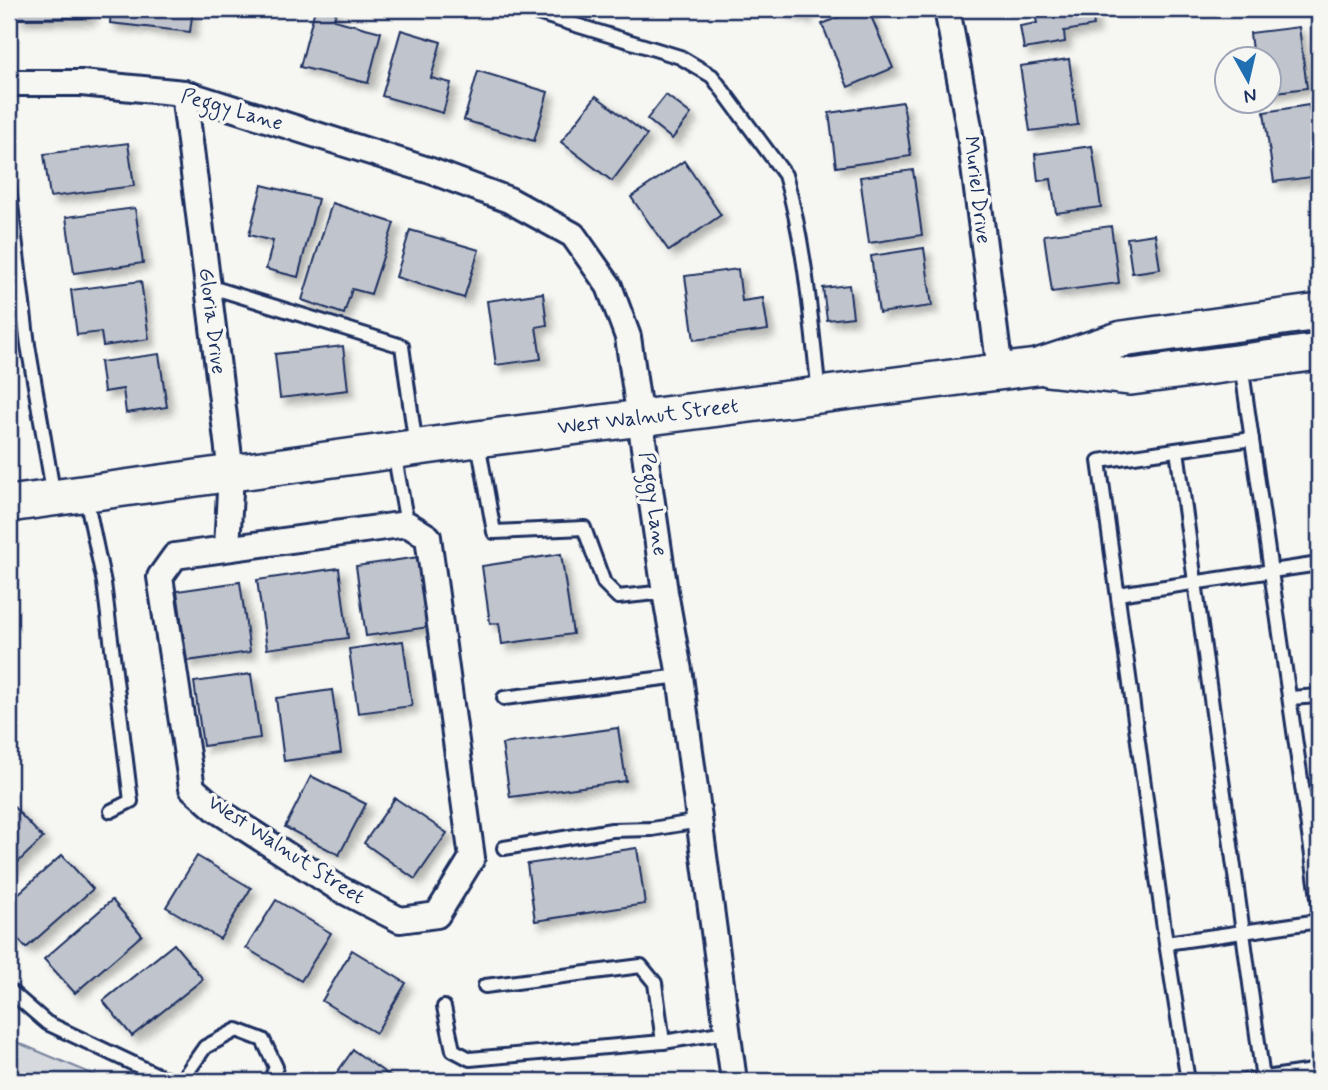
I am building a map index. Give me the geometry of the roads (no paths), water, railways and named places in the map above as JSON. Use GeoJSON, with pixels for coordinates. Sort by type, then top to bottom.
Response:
{"type":"FeatureCollection","features":[{"type":"Feature","properties":{"kind":"main road","name":"West Walnut Street"},"geometry":{"type":"LineString","coordinates":[[9,504],[642,417],[1037,367],[1122,339],[1319,313]]}},
{"type":"Feature","properties":{"kind":"main road","name":"West Walnut Street"},"geometry":{"type":"LineString","coordinates":[[1037,367],[1131,377],[1319,352]]}},
{"type":"Feature","properties":{"kind":"street","name":"Muriel Drive"},"geometry":{"type":"LineString","coordinates":[[947,9],[969,127],[1000,371]]}},
{"type":"Feature","properties":{"kind":"street","name":"Peggy Lane"},"geometry":{"type":"LineString","coordinates":[[9,83],[81,83],[184,93],[431,171],[509,200],[573,235],[609,286],[628,337],[680,676],[734,1081]]}},
{"type":"Feature","properties":{"kind":"street","name":"Gloria Drive"},"geometry":{"type":"LineString","coordinates":[[184,93],[231,473],[227,548]]}},
{"type":"Feature","properties":{"kind":"street","name":"West Walnut Street"},"geometry":{"type":"LineString","coordinates":[[407,524],[428,537],[472,858],[437,915],[400,920],[338,888],[217,810],[191,788],[160,577],[175,556],[407,524]]}},
{"type":"Feature","properties":{"kind":"lane"},"geometry":{"type":"LineString","coordinates":[[524,9],[680,57],[712,76],[785,175],[805,277],[820,395]]}},
{"type":"Feature","properties":{"kind":"lane"},"geometry":{"type":"LineString","coordinates":[[9,188],[28,345],[69,496],[104,583],[131,801],[111,811]]}},
{"type":"Feature","properties":{"kind":"lane"},"geometry":{"type":"LineString","coordinates":[[208,286],[402,346],[407,524]]}},
{"type":"Feature","properties":{"kind":"lane"},"geometry":{"type":"LineString","coordinates":[[1241,363],[1319,904]]}},
{"type":"Feature","properties":{"kind":"lane"},"geometry":{"type":"LineString","coordinates":[[477,439],[494,533],[584,528],[604,583],[618,597],[665,592]]}},
{"type":"Feature","properties":{"kind":"lane"},"geometry":{"type":"LineString","coordinates":[[1188,1081],[1166,943],[1099,461],[1252,439]]}},
{"type":"Feature","properties":{"kind":"lane"},"geometry":{"type":"LineString","coordinates":[[1177,450],[1263,1079]]}},
{"type":"Feature","properties":{"kind":"lane"},"geometry":{"type":"LineString","coordinates":[[1118,593],[1319,564]]}},
{"type":"Feature","properties":{"kind":"lane"},"geometry":{"type":"LineString","coordinates":[[504,698],[680,676]]}},
{"type":"Feature","properties":{"kind":"lane"},"geometry":{"type":"LineString","coordinates":[[1290,698],[1319,696]]}},
{"type":"Feature","properties":{"kind":"lane"},"geometry":{"type":"LineString","coordinates":[[504,848],[612,830],[652,829],[699,821]]}},
{"type":"Feature","properties":{"kind":"lane"},"geometry":{"type":"LineString","coordinates":[[1166,943],[1319,921]]}},
{"type":"Feature","properties":{"kind":"lane"},"geometry":{"type":"LineString","coordinates":[[485,986],[641,966],[655,982],[663,1042]]}},
{"type":"Feature","properties":{"kind":"lane"},"geometry":{"type":"LineString","coordinates":[[9,990],[47,1023],[170,1081]]}},
{"type":"Feature","properties":{"kind":"lane"},"geometry":{"type":"LineString","coordinates":[[443,1007],[453,1050],[470,1059],[663,1042],[727,1032]]}},
{"type":"Feature","properties":{"kind":"lane"},"geometry":{"type":"LineString","coordinates":[[181,1081],[205,1047],[237,1030],[262,1040],[276,1067],[270,1081]]}},
{"type":"Feature","properties":{"kind":"lane"},"geometry":{"type":"LineString","coordinates":[[1245,1081],[1319,1070]]}}]}
